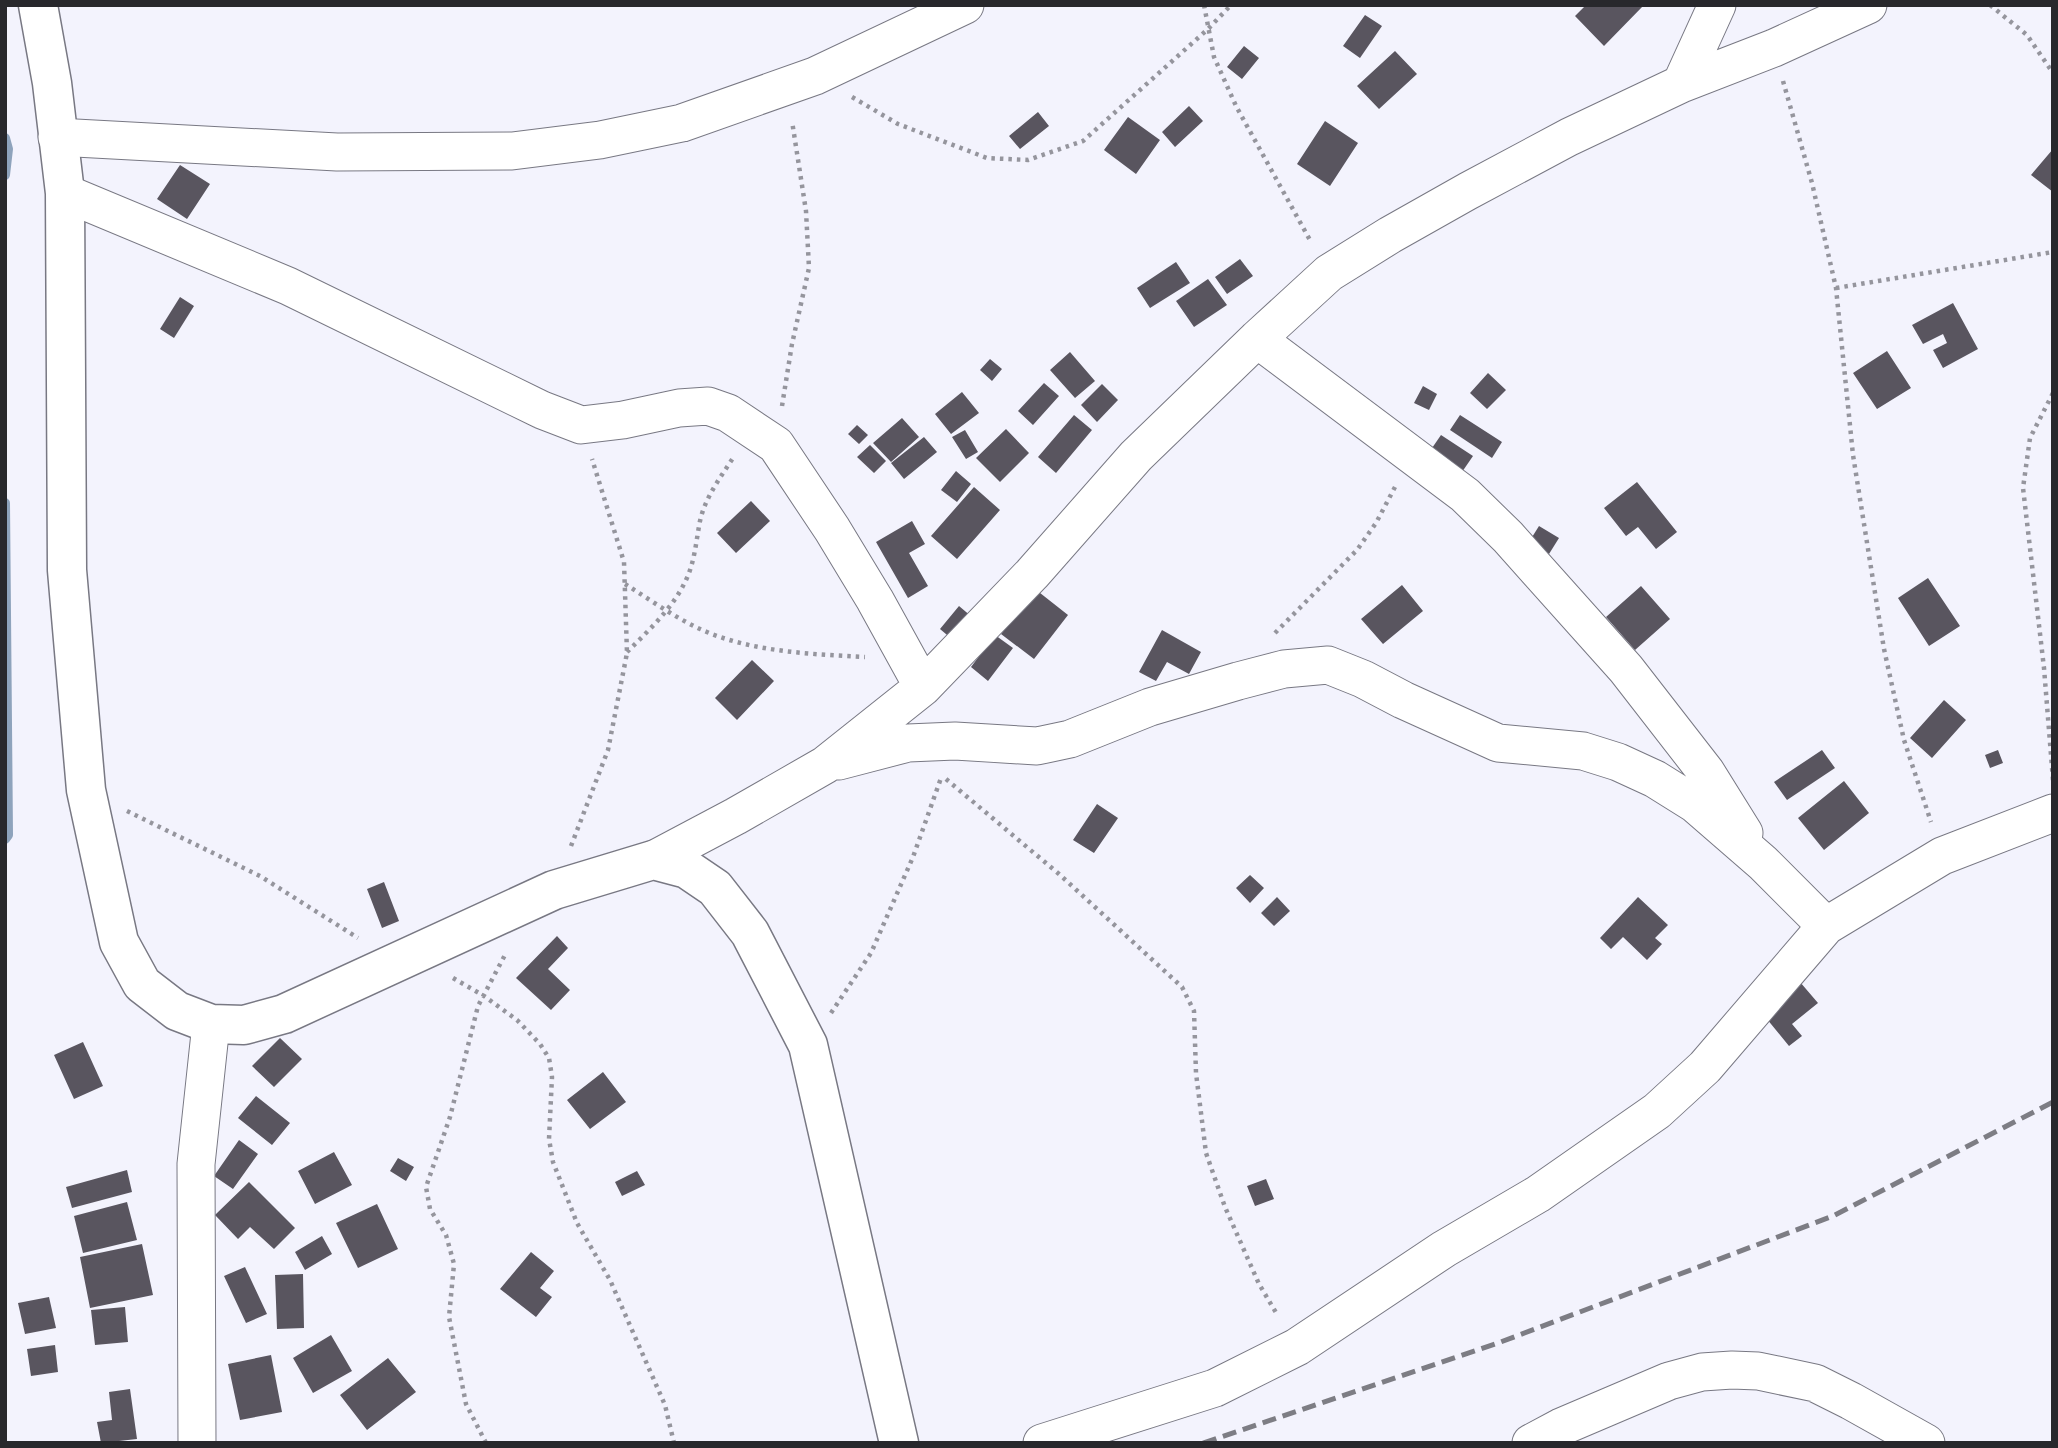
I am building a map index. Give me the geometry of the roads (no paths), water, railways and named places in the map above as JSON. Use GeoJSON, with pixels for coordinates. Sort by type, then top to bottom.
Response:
{"type":"FeatureCollection","features":[{"type":"Feature","properties":{"kind":"street"},"geometry":{"type":"LineString","coordinates":[[38,5],[52,83],[65,193],[67,570],[86,790],[119,942],[142,984],[177,1011],[211,1024],[244,1025],[284,1014],[543,895],[653,860],[825,765],[908,743],[955,741],[1037,746],[1070,739],[1150,707],[1238,681],[1284,669],[1328,665],[1498,743],[1583,751],[1618,762],[1655,779],[1695,804],[1763,863],[1826,926]]}},
{"type":"Feature","properties":{"kind":"street"},"geometry":{"type":"LineString","coordinates":[[57,137],[337,152],[512,151],[600,139],[682,123],[801,81],[965,5]]}},
{"type":"Feature","properties":{"kind":"street"},"geometry":{"type":"LineString","coordinates":[[1681,84],[1717,5]]}},
{"type":"Feature","properties":{"kind":"street"},"geometry":{"type":"LineString","coordinates":[[825,765],[916,673],[1032,574],[1136,456],[1329,273],[1390,235],[1569,137],[1681,84],[1774,48],[1868,5]]}},
{"type":"Feature","properties":{"kind":"street"},"geometry":{"type":"LineString","coordinates":[[65,193],[288,286],[542,410],[581,425],[623,420],[679,408],[708,406],[728,413],[765,437],[832,528],[916,673]]}},
{"type":"Feature","properties":{"kind":"street"},"geometry":{"type":"LineString","coordinates":[[1257,339],[1465,495],[1508,537],[1626,669],[1706,772],[1763,863]]}},
{"type":"Feature","properties":{"kind":"street"},"geometry":{"type":"LineString","coordinates":[[1042,1443],[1215,1388],[1297,1347],[1444,1249],[1538,1194],[1657,1111],[1705,1067],[1826,926],[1942,856],[2053,813]]}},
{"type":"Feature","properties":{"kind":"street"},"geometry":{"type":"LineString","coordinates":[[653,860],[687,869],[715,888],[750,933],[808,1045],[899,1443]]}},
{"type":"Feature","properties":{"kind":"street"},"geometry":{"type":"LineString","coordinates":[[197,1443],[196,1164],[211,1024]]}},
{"type":"Feature","properties":{"kind":"street"},"geometry":{"type":"LineString","coordinates":[[1531,1443],[1561,1427],[1669,1381],[1702,1372],[1732,1370],[1758,1371],[1815,1383],[1926,1443]]}},
{"type":"Feature","properties":{"kind":"waterway"},"geometry":{"type":"LineString","coordinates":[[5,138],[8,149],[5,175]]}},
{"type":"Feature","properties":{"kind":"waterway"},"geometry":{"type":"LineString","coordinates":[[5,503],[8,835],[5,839]]}},
{"type":"Feature","properties":{"kind":"railway"},"geometry":{"type":"LineString","coordinates":[[1203,1443],[1498,1343],[1833,1216],[2053,1102]]}}]}
